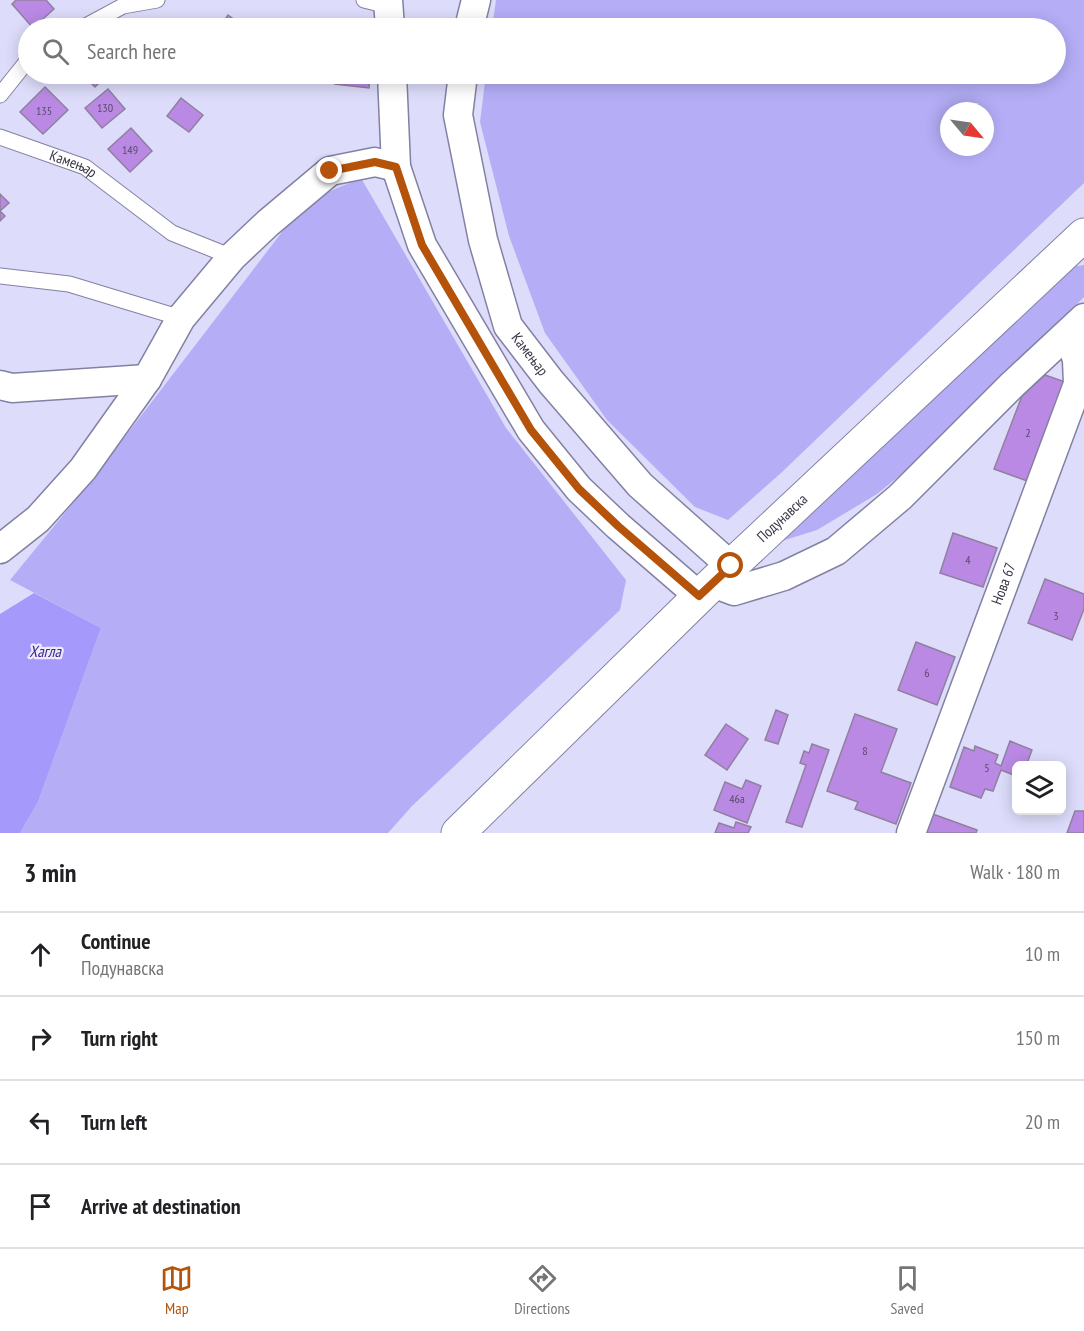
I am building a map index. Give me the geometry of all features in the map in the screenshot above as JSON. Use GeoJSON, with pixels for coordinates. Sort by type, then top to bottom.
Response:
{"type":"FeatureCollection","features":[{"type":"Feature","properties":{"kind":"street"},"geometry":{"type":"LineString","coordinates":[[472,18],[476,0]]}},
{"type":"Feature","properties":{"kind":"street"},"geometry":{"type":"LineString","coordinates":[[392,84],[396,167],[422,245],[531,430],[579,489],[618,526],[714,582]]}},
{"type":"Feature","properties":{"kind":"street","name":"Камењар"},"geometry":{"type":"LineString","coordinates":[[462,84],[458,115],[483,240],[508,326],[551,382],[640,485],[714,582]]}},
{"type":"Feature","properties":{"kind":"street"},"geometry":{"type":"LineString","coordinates":[[0,549],[38,519],[83,469],[147,379],[181,318],[232,257],[268,223],[330,171],[375,162],[396,167]]}},
{"type":"Feature","properties":{"kind":"street","name":"Подунавска"},"geometry":{"type":"LineString","coordinates":[[458,833],[714,582],[1084,235]]}},
{"type":"Feature","properties":{"kind":"street"},"geometry":{"type":"LineString","coordinates":[[1051,266],[1084,260]]}},
{"type":"Feature","properties":{"kind":"street","name":"Нова 67"},"geometry":{"type":"LineString","coordinates":[[714,582],[734,591],[784,576],[836,551],[900,497],[1012,385],[1076,325]]}},
{"type":"Feature","properties":{"kind":"street","name":"Нова 67"},"geometry":{"type":"LineString","coordinates":[[911,833],[1078,384],[1076,325]]}},
{"type":"Feature","properties":{"kind":"street"},"geometry":{"type":"LineString","coordinates":[[0,385],[12,387],[147,379]]}},
{"type":"Feature","properties":{"kind":"lane"},"geometry":{"type":"LineString","coordinates":[[101,18],[123,6],[157,0]]}},
{"type":"Feature","properties":{"kind":"lane"},"geometry":{"type":"LineString","coordinates":[[0,95],[18,72]]}},
{"type":"Feature","properties":{"kind":"lane","name":"Камењар"},"geometry":{"type":"LineString","coordinates":[[0,137],[85,167],[172,233],[232,257]]}},
{"type":"Feature","properties":{"kind":"lane"},"geometry":{"type":"LineString","coordinates":[[0,276],[69,284],[181,318]]}},
{"type":"Feature","properties":{"kind":"shaded area"},"geometry":{"type":"Polygon","coordinates":[[[496,0],[1084,0],[1084,183],[781,473],[728,520],[695,507],[607,420],[545,333],[509,236],[480,122],[485,84],[1066,84],[1066,18],[493,18],[496,0]]]}},
{"type":"Feature","properties":{"kind":"shaded area"},"geometry":{"type":"Polygon","coordinates":[[[361,178],[506,428],[626,580],[620,610],[412,806],[388,833],[20,833],[38,802],[101,628],[10,580],[91,481],[305,202],[361,178]]]}},
{"type":"Feature","properties":{"kind":"shaded area"},"geometry":{"type":"Polygon","coordinates":[[[1084,265],[1084,297],[931,450],[877,494],[817,530],[766,546],[1071,267],[1084,265]]]}},
{"type":"Feature","properties":{"kind":"water","name":"Хагла"},"geometry":{"type":"Polygon","coordinates":[[[34,593],[101,628],[38,802],[20,833],[0,833],[0,614],[34,593]]]}},
{"type":"Feature","properties":{"kind":"building"},"geometry":{"type":"Polygon","coordinates":[[[16,0],[46,0],[54,9],[44,18],[24,18],[12,4],[16,0]]]}},
{"type":"Feature","properties":{"kind":"building"},"geometry":{"type":"Polygon","coordinates":[[[335,84],[369,84],[369,88],[335,84]]]}},
{"type":"Feature","properties":{"kind":"building"},"geometry":{"type":"Polygon","coordinates":[[[45,87],[68,110],[43,134],[20,112],[45,87]]]}},
{"type":"Feature","properties":{"kind":"building"},"geometry":{"type":"Polygon","coordinates":[[[108,89],[125,109],[102,128],[85,108],[108,89]]]}},
{"type":"Feature","properties":{"kind":"building"},"geometry":{"type":"Polygon","coordinates":[[[181,98],[203,115],[189,132],[167,116],[181,98]]]}},
{"type":"Feature","properties":{"kind":"building"},"geometry":{"type":"Polygon","coordinates":[[[131,128],[152,151],[130,172],[108,149],[131,128]]]}},
{"type":"Feature","properties":{"kind":"building"},"geometry":{"type":"Polygon","coordinates":[[[0,194],[9,203],[0,211],[0,194]]]}},
{"type":"Feature","properties":{"kind":"building"},"geometry":{"type":"Polygon","coordinates":[[[0,211],[5,216],[0,221],[0,211]]]}},
{"type":"Feature","properties":{"kind":"building"},"geometry":{"type":"Polygon","coordinates":[[[1045,375],[1065,382],[1030,482],[994,469],[1022,396],[1045,375]]]}},
{"type":"Feature","properties":{"kind":"building"},"geometry":{"type":"Polygon","coordinates":[[[953,533],[997,548],[983,587],[940,573],[953,533]]]}},
{"type":"Feature","properties":{"kind":"building"},"geometry":{"type":"Polygon","coordinates":[[[1045,579],[1084,594],[1084,609],[1072,640],[1028,623],[1045,579]]]}},
{"type":"Feature","properties":{"kind":"building"},"geometry":{"type":"Polygon","coordinates":[[[916,642],[955,657],[937,705],[898,690],[916,642]]]}},
{"type":"Feature","properties":{"kind":"building"},"geometry":{"type":"Polygon","coordinates":[[[776,710],[788,715],[778,744],[765,740],[776,710]]]}},
{"type":"Feature","properties":{"kind":"building"},"geometry":{"type":"Polygon","coordinates":[[[855,714],[897,729],[881,772],[911,783],[896,824],[855,809],[858,802],[827,791],[855,714]]]}},
{"type":"Feature","properties":{"kind":"building"},"geometry":{"type":"Polygon","coordinates":[[[726,724],[748,739],[727,770],[705,755],[726,724]]]}},
{"type":"Feature","properties":{"kind":"building"},"geometry":{"type":"Polygon","coordinates":[[[1010,741],[1032,750],[1028,761],[1012,761],[1012,774],[1001,770],[993,791],[985,789],[981,798],[950,787],[964,747],[974,751],[975,746],[998,755],[995,763],[1001,766],[1010,741]]]}},
{"type":"Feature","properties":{"kind":"building"},"geometry":{"type":"Polygon","coordinates":[[[812,744],[829,750],[802,827],[786,822],[806,765],[800,763],[804,751],[809,753],[812,744]]]}},
{"type":"Feature","properties":{"kind":"building"},"geometry":{"type":"Polygon","coordinates":[[[746,780],[761,786],[747,823],[714,810],[725,782],[742,789],[746,780]]]}},
{"type":"Feature","properties":{"kind":"building"},"geometry":{"type":"Polygon","coordinates":[[[1075,811],[1084,811],[1084,833],[1067,833],[1075,811]]]}},
{"type":"Feature","properties":{"kind":"building"},"geometry":{"type":"Polygon","coordinates":[[[930,813],[977,830],[976,833],[922,833],[930,813]]]}},
{"type":"Feature","properties":{"kind":"building"},"geometry":{"type":"Polygon","coordinates":[[[736,822],[751,827],[748,833],[715,833],[719,823],[734,828],[736,822]]]}},
{"type":"Feature","properties":{"kind":"route"},"geometry":{"type":"LineString","coordinates":[[330,171],[375,162],[396,167],[422,245],[531,430],[579,489],[699,596],[731,566]]}}]}
